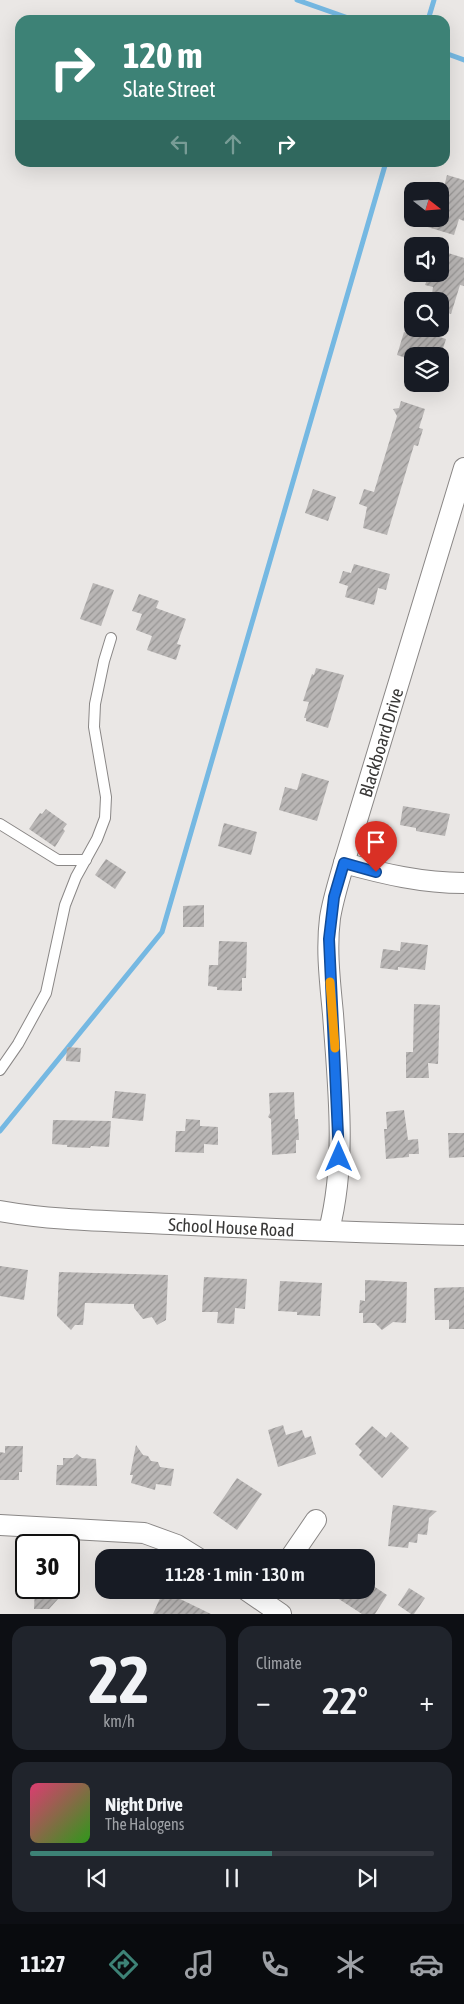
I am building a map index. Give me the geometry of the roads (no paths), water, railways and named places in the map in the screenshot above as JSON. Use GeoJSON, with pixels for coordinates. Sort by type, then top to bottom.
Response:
{"type":"FeatureCollection","features":[{"type":"Feature","properties":{"kind":"street","name":"Blackboard Drive"},"geometry":{"type":"LineString","coordinates":[[330,1230],[338,1185],[340,1143],[329,939],[334,897],[459,505],[464,468]]}},
{"type":"Feature","properties":{"kind":"street"},"geometry":{"type":"LineString","coordinates":[[344,863],[392,876],[444,883],[464,883]]}},
{"type":"Feature","properties":{"kind":"street","name":"School House Road"},"geometry":{"type":"LineString","coordinates":[[0,1211],[113,1221],[464,1235]]}},
{"type":"Feature","properties":{"kind":"street"},"geometry":{"type":"LineString","coordinates":[[296,1549],[316,1520]]}},
{"type":"Feature","properties":{"kind":"street"},"geometry":{"type":"LineString","coordinates":[[0,1525],[144,1533],[183,1549]]}},
{"type":"Feature","properties":{"kind":"street"},"geometry":{"type":"LineString","coordinates":[[258,1599],[281,1614]]}},
{"type":"Feature","properties":{"kind":"lane"},"geometry":{"type":"LineString","coordinates":[[0,1070],[22,1037],[46,993],[65,904],[105,818],[106,797],[97,752],[94,719],[95,704],[104,661],[112,638]]}},
{"type":"Feature","properties":{"kind":"lane"},"geometry":{"type":"LineString","coordinates":[[0,824],[58,860],[86,860]]}},
{"type":"Feature","properties":{"kind":"waterway"},"geometry":{"type":"LineString","coordinates":[[297,0],[340,15]]}},
{"type":"Feature","properties":{"kind":"waterway"},"geometry":{"type":"LineString","coordinates":[[430,15],[434,0]]}},
{"type":"Feature","properties":{"kind":"waterway"},"geometry":{"type":"LineString","coordinates":[[450,55],[464,60]]}},
{"type":"Feature","properties":{"kind":"waterway"},"geometry":{"type":"LineString","coordinates":[[0,1131],[162,932],[385,167]]}}]}
